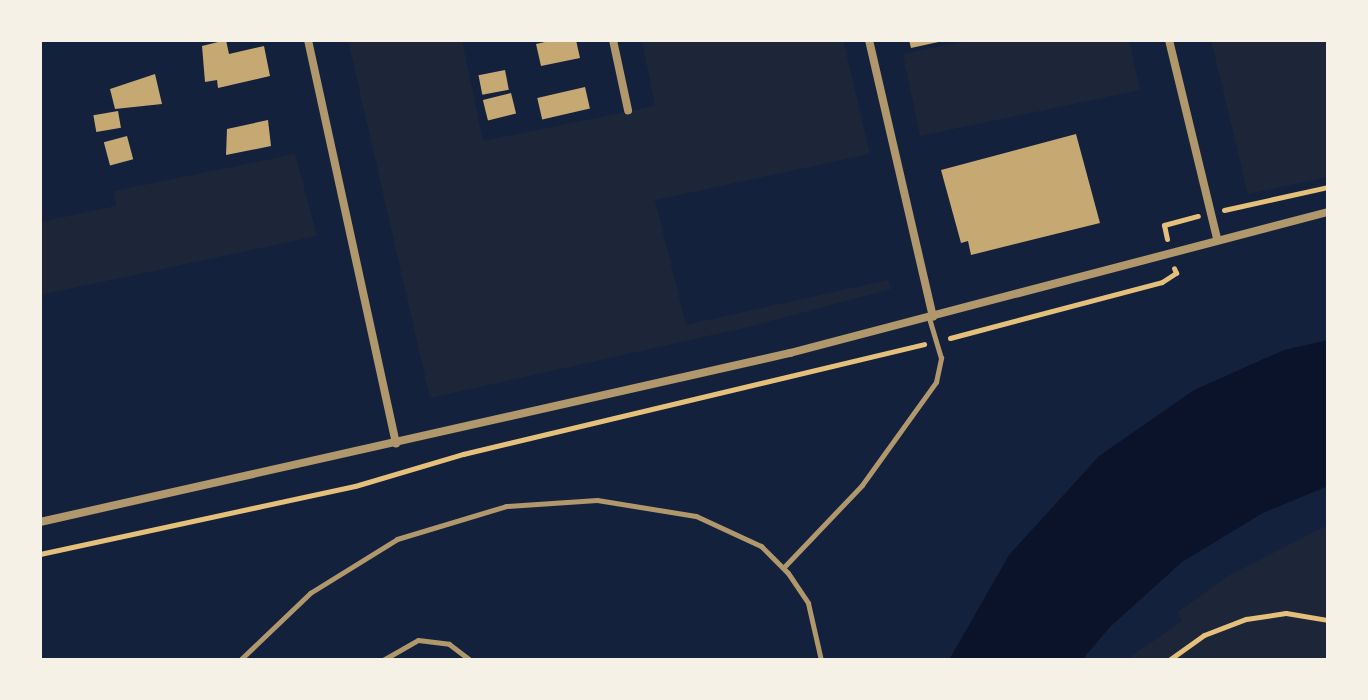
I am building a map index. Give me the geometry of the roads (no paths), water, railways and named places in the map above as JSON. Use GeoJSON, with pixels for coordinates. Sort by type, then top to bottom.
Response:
{"type":"FeatureCollection","features":[{"type":"Feature","properties":{"kind":"street"},"geometry":{"type":"LineString","coordinates":[[308,40],[396,444]]}},
{"type":"Feature","properties":{"kind":"street"},"geometry":{"type":"LineString","coordinates":[[613,40],[628,110]]}},
{"type":"Feature","properties":{"kind":"street"},"geometry":{"type":"LineString","coordinates":[[869,40],[931,317]]}},
{"type":"Feature","properties":{"kind":"street"},"geometry":{"type":"LineString","coordinates":[[1169,40],[1217,238]]}},
{"type":"Feature","properties":{"kind":"street"},"geometry":{"type":"LineString","coordinates":[[40,522],[396,444],[931,317],[1217,238],[1328,212]]}},
{"type":"Feature","properties":{"kind":"lane"},"geometry":{"type":"LineString","coordinates":[[784,567],[862,485],[933,389],[941,370],[931,317]]}},
{"type":"Feature","properties":{"kind":"lane"},"geometry":{"type":"LineString","coordinates":[[240,660],[310,593],[366,554],[441,522],[506,506],[607,500],[696,516],[746,536],[784,567],[808,603],[821,660]]}},
{"type":"Feature","properties":{"kind":"lane"},"geometry":{"type":"LineString","coordinates":[[383,660],[418,640],[449,644],[470,660]]}}]}
